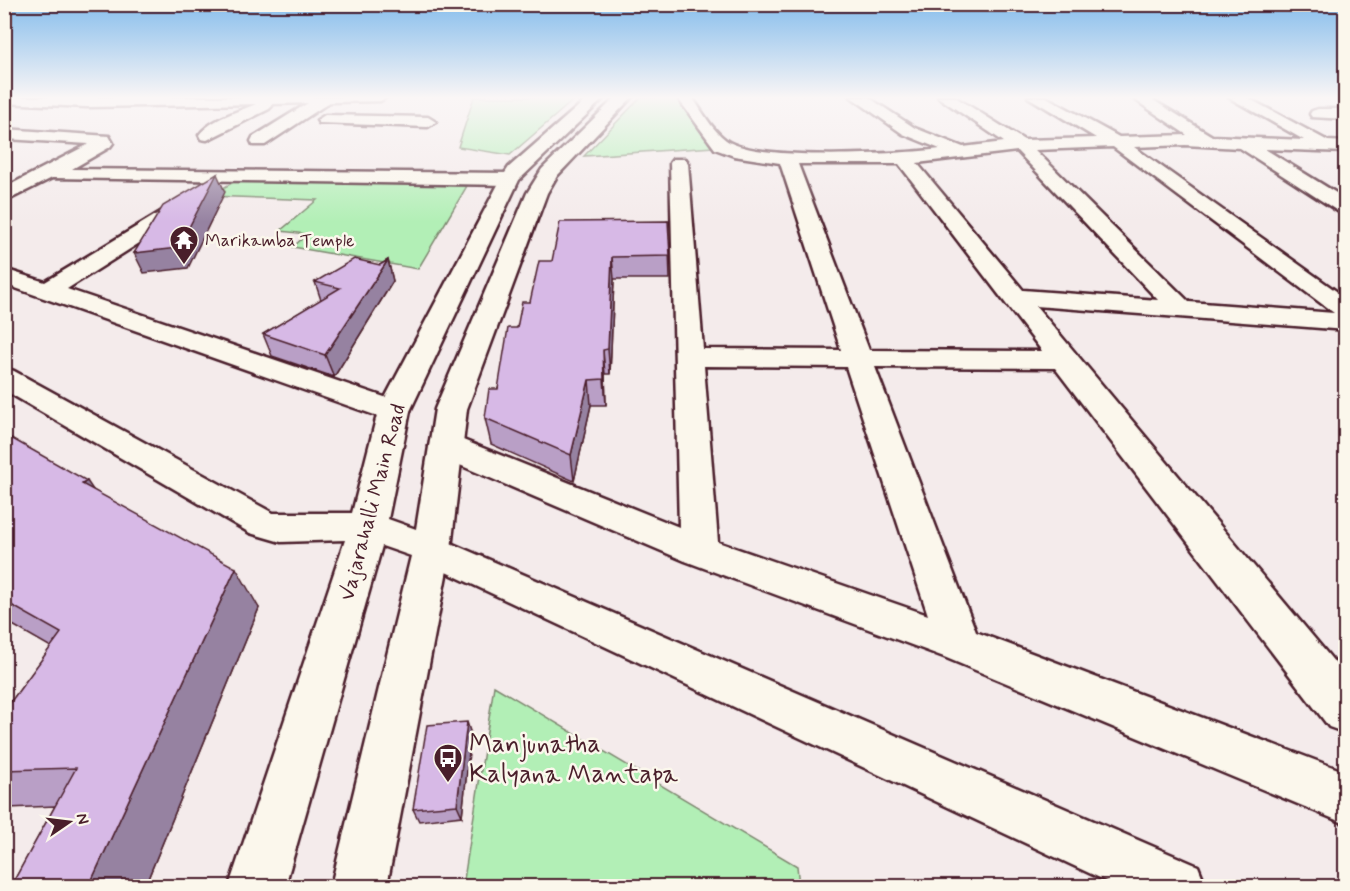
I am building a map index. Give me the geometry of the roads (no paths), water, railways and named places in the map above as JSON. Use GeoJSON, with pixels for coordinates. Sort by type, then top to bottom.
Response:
{"type":"FeatureCollection","features":[{"type":"Feature","properties":{"kind":"street"},"geometry":{"type":"LineString","coordinates":[[4,196],[104,143],[103,140],[80,139]]}},
{"type":"Feature","properties":{"kind":"street"},"geometry":{"type":"LineString","coordinates":[[259,141],[263,139]]}},
{"type":"Feature","properties":{"kind":"street","name":"Vajarahalli Main Road"},"geometry":{"type":"LineString","coordinates":[[257,886],[361,555],[394,411],[510,179],[552,139]]}},
{"type":"Feature","properties":{"kind":"street"},"geometry":{"type":"LineString","coordinates":[[359,886],[432,549],[451,408],[537,193],[549,173],[583,139]]}},
{"type":"Feature","properties":{"kind":"street"},"geometry":{"type":"LineString","coordinates":[[716,139],[720,144],[741,153],[787,158],[904,159],[1021,145],[1208,141],[1346,147]]}},
{"type":"Feature","properties":{"kind":"street"},"geometry":{"type":"LineString","coordinates":[[928,139],[961,152]]}},
{"type":"Feature","properties":{"kind":"street"},"geometry":{"type":"LineString","coordinates":[[1011,139],[1021,145],[1180,308]]}},
{"type":"Feature","properties":{"kind":"street"},"geometry":{"type":"LineString","coordinates":[[1110,139],[1346,310]]}},
{"type":"Feature","properties":{"kind":"street"},"geometry":{"type":"LineString","coordinates":[[1204,139],[1208,141]]}},
{"type":"Feature","properties":{"kind":"street"},"geometry":{"type":"LineString","coordinates":[[1313,139],[1327,146]]}},
{"type":"Feature","properties":{"kind":"street"},"geometry":{"type":"LineString","coordinates":[[1246,143],[1346,208]]}},
{"type":"Feature","properties":{"kind":"street"},"geometry":{"type":"LineString","coordinates":[[787,158],[959,644]]}},
{"type":"Feature","properties":{"kind":"street"},"geometry":{"type":"LineString","coordinates":[[904,159],[1346,712]]}},
{"type":"Feature","properties":{"kind":"street"},"geometry":{"type":"LineString","coordinates":[[679,163],[699,551]]}},
{"type":"Feature","properties":{"kind":"street"},"geometry":{"type":"LineString","coordinates":[[54,170],[52,172],[58,174],[510,179]]}},
{"type":"Feature","properties":{"kind":"street"},"geometry":{"type":"LineString","coordinates":[[47,291],[231,177]]}},
{"type":"Feature","properties":{"kind":"street"},"geometry":{"type":"LineString","coordinates":[[4,276],[394,411]]}},
{"type":"Feature","properties":{"kind":"street"},"geometry":{"type":"LineString","coordinates":[[1016,297],[1346,322]]}},
{"type":"Feature","properties":{"kind":"street"},"geometry":{"type":"LineString","coordinates":[[689,357],[1066,360]]}},
{"type":"Feature","properties":{"kind":"street"},"geometry":{"type":"LineString","coordinates":[[4,377],[263,524],[289,528],[367,526],[432,549],[1178,886]]}},
{"type":"Feature","properties":{"kind":"street"},"geometry":{"type":"LineString","coordinates":[[446,446],[699,551],[959,644],[1346,798]]}},
{"type":"Feature","properties":{"kind":"place","name":"Marikamba Temple"},"geometry":{"type":"Point","coordinates":[184,266]}},
{"type":"Feature","properties":{"kind":"place","name":"Manjunatha Kalyana Mantapa"},"geometry":{"type":"Point","coordinates":[448,784]}}]}
